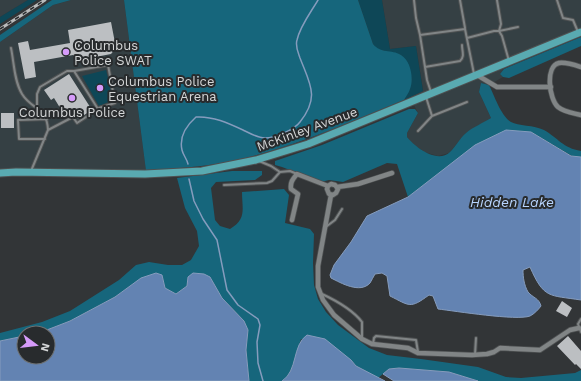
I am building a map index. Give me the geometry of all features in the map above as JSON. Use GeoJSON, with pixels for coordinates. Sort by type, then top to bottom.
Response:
{"type":"FeatureCollection","features":[{"type":"Feature","properties":{"kind":"main road","name":"McKinley Avenue"},"geometry":{"type":"LineString","coordinates":[[0,172],[145,174],[202,171],[256,160],[308,144],[580,32]]}},
{"type":"Feature","properties":{"kind":"street"},"geometry":{"type":"LineString","coordinates":[[581,67],[560,62],[554,65],[550,75],[552,98],[557,106],[564,111],[581,115]]}},
{"type":"Feature","properties":{"kind":"street"},"geometry":{"type":"LineString","coordinates":[[476,75],[496,87],[551,87]]}},
{"type":"Feature","properties":{"kind":"street"},"geometry":{"type":"LineString","coordinates":[[337,188],[375,179],[392,173]]}},
{"type":"Feature","properties":{"kind":"street"},"geometry":{"type":"LineString","coordinates":[[292,220],[298,194],[291,189],[290,185],[291,181],[297,174],[328,186],[333,184],[337,188]]}},
{"type":"Feature","properties":{"kind":"street"},"geometry":{"type":"LineString","coordinates":[[328,186],[327,191],[331,195]]}},
{"type":"Feature","properties":{"kind":"street"},"geometry":{"type":"LineString","coordinates":[[331,195],[336,193],[337,188]]}},
{"type":"Feature","properties":{"kind":"street"},"geometry":{"type":"LineString","coordinates":[[331,195],[318,266],[317,280],[319,293],[326,306],[334,315],[362,339],[372,344],[408,348],[418,353],[475,355],[494,352],[500,348],[540,350],[570,330],[580,330]]}},
{"type":"Feature","properties":{"kind":"lane"},"geometry":{"type":"LineString","coordinates":[[414,0],[432,116]]}},
{"type":"Feature","properties":{"kind":"lane"},"geometry":{"type":"LineString","coordinates":[[460,0],[476,75]]}},
{"type":"Feature","properties":{"kind":"lane"},"geometry":{"type":"LineString","coordinates":[[497,0],[500,24],[499,31],[502,36],[509,62]]}},
{"type":"Feature","properties":{"kind":"lane"},"geometry":{"type":"LineString","coordinates":[[557,0],[563,18],[573,20],[580,32]]}},
{"type":"Feature","properties":{"kind":"lane"},"geometry":{"type":"LineString","coordinates":[[467,38],[518,27]]}},
{"type":"Feature","properties":{"kind":"lane"},"geometry":{"type":"LineString","coordinates":[[420,35],[465,28]]}},
{"type":"Feature","properties":{"kind":"lane"},"geometry":{"type":"LineString","coordinates":[[425,67],[460,61],[463,55],[462,45]]}},
{"type":"Feature","properties":{"kind":"lane"},"geometry":{"type":"LineString","coordinates":[[11,48],[21,92],[25,98],[44,113],[47,119],[48,130],[31,172]]}},
{"type":"Feature","properties":{"kind":"lane"},"geometry":{"type":"LineString","coordinates":[[38,108],[37,94],[40,87],[68,71],[108,65],[115,102],[98,109],[77,123],[73,116],[48,130]]}},
{"type":"Feature","properties":{"kind":"lane"},"geometry":{"type":"LineString","coordinates":[[74,71],[98,109]]}},
{"type":"Feature","properties":{"kind":"lane"},"geometry":{"type":"LineString","coordinates":[[418,131],[432,116],[468,102]]}},
{"type":"Feature","properties":{"kind":"lane"},"geometry":{"type":"LineString","coordinates":[[45,139],[19,139],[18,120],[47,119]]}},
{"type":"Feature","properties":{"kind":"lane"},"geometry":{"type":"LineString","coordinates":[[256,160],[271,166],[280,172],[290,171],[297,174]]}},
{"type":"Feature","properties":{"kind":"lane"},"geometry":{"type":"LineString","coordinates":[[224,184],[266,183],[272,181],[280,172]]}},
{"type":"Feature","properties":{"kind":"lane"},"geometry":{"type":"LineString","coordinates":[[326,227],[335,220],[342,209]]}},
{"type":"Feature","properties":{"kind":"lane"},"geometry":{"type":"LineString","coordinates":[[319,293],[346,307],[359,318],[362,322],[362,339]]}},
{"type":"Feature","properties":{"kind":"lane"},"geometry":{"type":"LineString","coordinates":[[580,330],[578,324],[581,319]]}},
{"type":"Feature","properties":{"kind":"lane"},"geometry":{"type":"LineString","coordinates":[[372,344],[376,336],[416,340],[418,353]]}},
{"type":"Feature","properties":{"kind":"lane"},"geometry":{"type":"LineString","coordinates":[[475,355],[476,338]]}},
{"type":"Feature","properties":{"kind":"shaded area"},"geometry":{"type":"Polygon","coordinates":[[[0,0],[28,0],[0,17],[0,0]]]}},
{"type":"Feature","properties":{"kind":"shaded area"},"geometry":{"type":"Polygon","coordinates":[[[28,0],[37,0],[0,24],[0,17],[28,0]]]}},
{"type":"Feature","properties":{"kind":"shaded area"},"geometry":{"type":"Polygon","coordinates":[[[52,0],[71,0],[53,5],[0,42],[0,35],[52,0]]]}},
{"type":"Feature","properties":{"kind":"shaded area"},"geometry":{"type":"Polygon","coordinates":[[[71,0],[124,0],[146,171],[0,172],[0,42],[53,5],[71,0]]]}},
{"type":"Feature","properties":{"kind":"shaded area"},"geometry":{"type":"Polygon","coordinates":[[[124,0],[358,0],[373,44],[379,49],[401,55],[407,61],[412,75],[410,89],[404,100],[301,141],[259,155],[214,164],[146,171],[124,0]]]}},
{"type":"Feature","properties":{"kind":"shaded area"},"geometry":{"type":"Polygon","coordinates":[[[358,0],[382,0],[390,49],[416,46],[423,91],[404,100],[408,93],[411,81],[408,67],[401,55],[377,49],[373,44],[358,0]]]}},
{"type":"Feature","properties":{"kind":"shaded area"},"geometry":{"type":"Polygon","coordinates":[[[382,0],[581,0],[581,37],[504,69],[500,74],[503,77],[489,85],[481,83],[479,92],[491,118],[466,133],[449,153],[438,156],[424,152],[410,142],[407,137],[407,133],[418,113],[410,97],[423,90],[416,46],[390,49],[382,0]]]}},
{"type":"Feature","properties":{"kind":"shaded area"},"geometry":{"type":"Polygon","coordinates":[[[581,37],[581,46],[509,78],[503,77],[500,74],[504,69],[581,37]]]}},
{"type":"Feature","properties":{"kind":"shaded area","name":"Columbus Police Equestrian Arena"},"geometry":{"type":"Polygon","coordinates":[[[106,70],[113,100],[99,106],[82,76],[106,70]]]}},
{"type":"Feature","properties":{"kind":"shaded area"},"geometry":{"type":"Polygon","coordinates":[[[481,83],[489,85],[501,110],[511,122],[544,130],[570,148],[581,151],[581,157],[572,156],[531,132],[433,179],[408,197],[397,164],[387,163],[343,182],[329,180],[321,182],[275,165],[275,161],[322,145],[409,109],[415,109],[418,113],[407,133],[407,137],[415,145],[427,153],[439,156],[445,155],[450,152],[466,133],[491,118],[479,92],[481,83]]]}},
{"type":"Feature","properties":{"kind":"shaded area"},"geometry":{"type":"Polygon","coordinates":[[[232,171],[262,171],[262,175],[255,180],[216,182],[211,188],[215,220],[220,226],[230,229],[239,221],[241,217],[243,209],[242,192],[284,189],[289,195],[285,223],[310,229],[314,234],[314,285],[318,299],[326,312],[338,325],[369,348],[387,355],[478,367],[506,377],[521,378],[575,373],[581,370],[581,381],[478,381],[449,372],[399,368],[389,369],[378,378],[356,366],[351,360],[301,339],[292,369],[286,379],[282,381],[249,381],[246,350],[248,330],[244,321],[222,298],[210,277],[188,277],[187,286],[176,294],[165,288],[162,275],[133,284],[115,297],[70,321],[56,326],[56,325],[31,325],[70,311],[119,280],[136,265],[149,262],[168,265],[182,265],[191,260],[199,246],[197,231],[185,208],[177,178],[232,171]]]}},
{"type":"Feature","properties":{"kind":"shaded area"},"geometry":{"type":"Polygon","coordinates":[[[16,329],[16,338],[0,341],[0,333],[16,329]]]}},
{"type":"Feature","properties":{"kind":"water","name":"Hidden Lake"},"geometry":{"type":"Polygon","coordinates":[[[506,130],[531,132],[571,156],[581,157],[581,300],[549,294],[539,285],[530,267],[523,270],[525,284],[528,292],[540,303],[541,306],[530,316],[523,317],[500,317],[438,309],[433,296],[429,295],[414,304],[406,304],[390,296],[387,276],[382,273],[375,274],[370,283],[361,288],[350,286],[331,278],[330,275],[334,265],[351,242],[367,216],[408,197],[475,145],[506,130]]]}},
{"type":"Feature","properties":{"kind":"water"},"geometry":{"type":"Polygon","coordinates":[[[156,273],[162,275],[165,288],[176,294],[187,286],[188,277],[193,273],[204,274],[210,277],[222,298],[244,321],[248,330],[246,350],[249,381],[0,381],[0,341],[16,338],[16,365],[56,365],[56,326],[70,321],[115,297],[141,278],[156,273]]]}},
{"type":"Feature","properties":{"kind":"water"},"geometry":{"type":"Polygon","coordinates":[[[307,335],[325,339],[351,360],[356,366],[385,381],[282,381],[291,371],[299,345],[302,339],[307,335]]]}},
{"type":"Feature","properties":{"kind":"water"},"geometry":{"type":"Polygon","coordinates":[[[399,368],[449,372],[478,381],[394,381],[383,374],[389,369],[399,368]]]}},
{"type":"Feature","properties":{"kind":"building","name":"Columbus Police SWAT"},"geometry":{"type":"Polygon","coordinates":[[[111,22],[116,48],[111,54],[80,60],[73,55],[34,62],[36,77],[25,79],[18,43],[28,41],[30,50],[70,43],[68,30],[111,22]]]}},
{"type":"Feature","properties":{"kind":"building","name":"Columbus Police"},"geometry":{"type":"Polygon","coordinates":[[[69,74],[92,110],[78,119],[73,111],[65,116],[54,98],[51,100],[44,90],[69,74]]]}},
{"type":"Feature","properties":{"kind":"building"},"geometry":{"type":"Polygon","coordinates":[[[1,113],[14,113],[14,128],[1,128],[1,113]]]}},
{"type":"Feature","properties":{"kind":"building"},"geometry":{"type":"Polygon","coordinates":[[[562,301],[572,308],[567,317],[556,311],[562,301]]]}},
{"type":"Feature","properties":{"kind":"building"},"geometry":{"type":"Polygon","coordinates":[[[568,336],[581,351],[581,369],[576,364],[575,365],[557,346],[568,336]]]}},
{"type":"Feature","properties":{"kind":"waterway"},"geometry":{"type":"LineString","coordinates":[[188,164],[181,145],[184,132],[196,117],[220,120],[254,135],[265,138],[274,137],[284,133],[300,122],[310,105],[311,90],[296,42],[303,24],[318,0]]}},
{"type":"Feature","properties":{"kind":"waterway"},"geometry":{"type":"LineString","coordinates":[[189,179],[194,201],[203,219],[217,240],[227,290],[238,305],[258,319],[260,325],[257,342],[258,363],[263,381]]}},
{"type":"Feature","properties":{"kind":"railway"},"geometry":{"type":"LineString","coordinates":[[0,29],[45,0]]}},
{"type":"Feature","properties":{"kind":"place","name":"Columbus Police SWAT"},"geometry":{"type":"Point","coordinates":[66,52]}},
{"type":"Feature","properties":{"kind":"place","name":"Columbus Police Equestrian Arena"},"geometry":{"type":"Point","coordinates":[100,88]}},
{"type":"Feature","properties":{"kind":"place","name":"Columbus Police"},"geometry":{"type":"Point","coordinates":[72,98]}}]}
